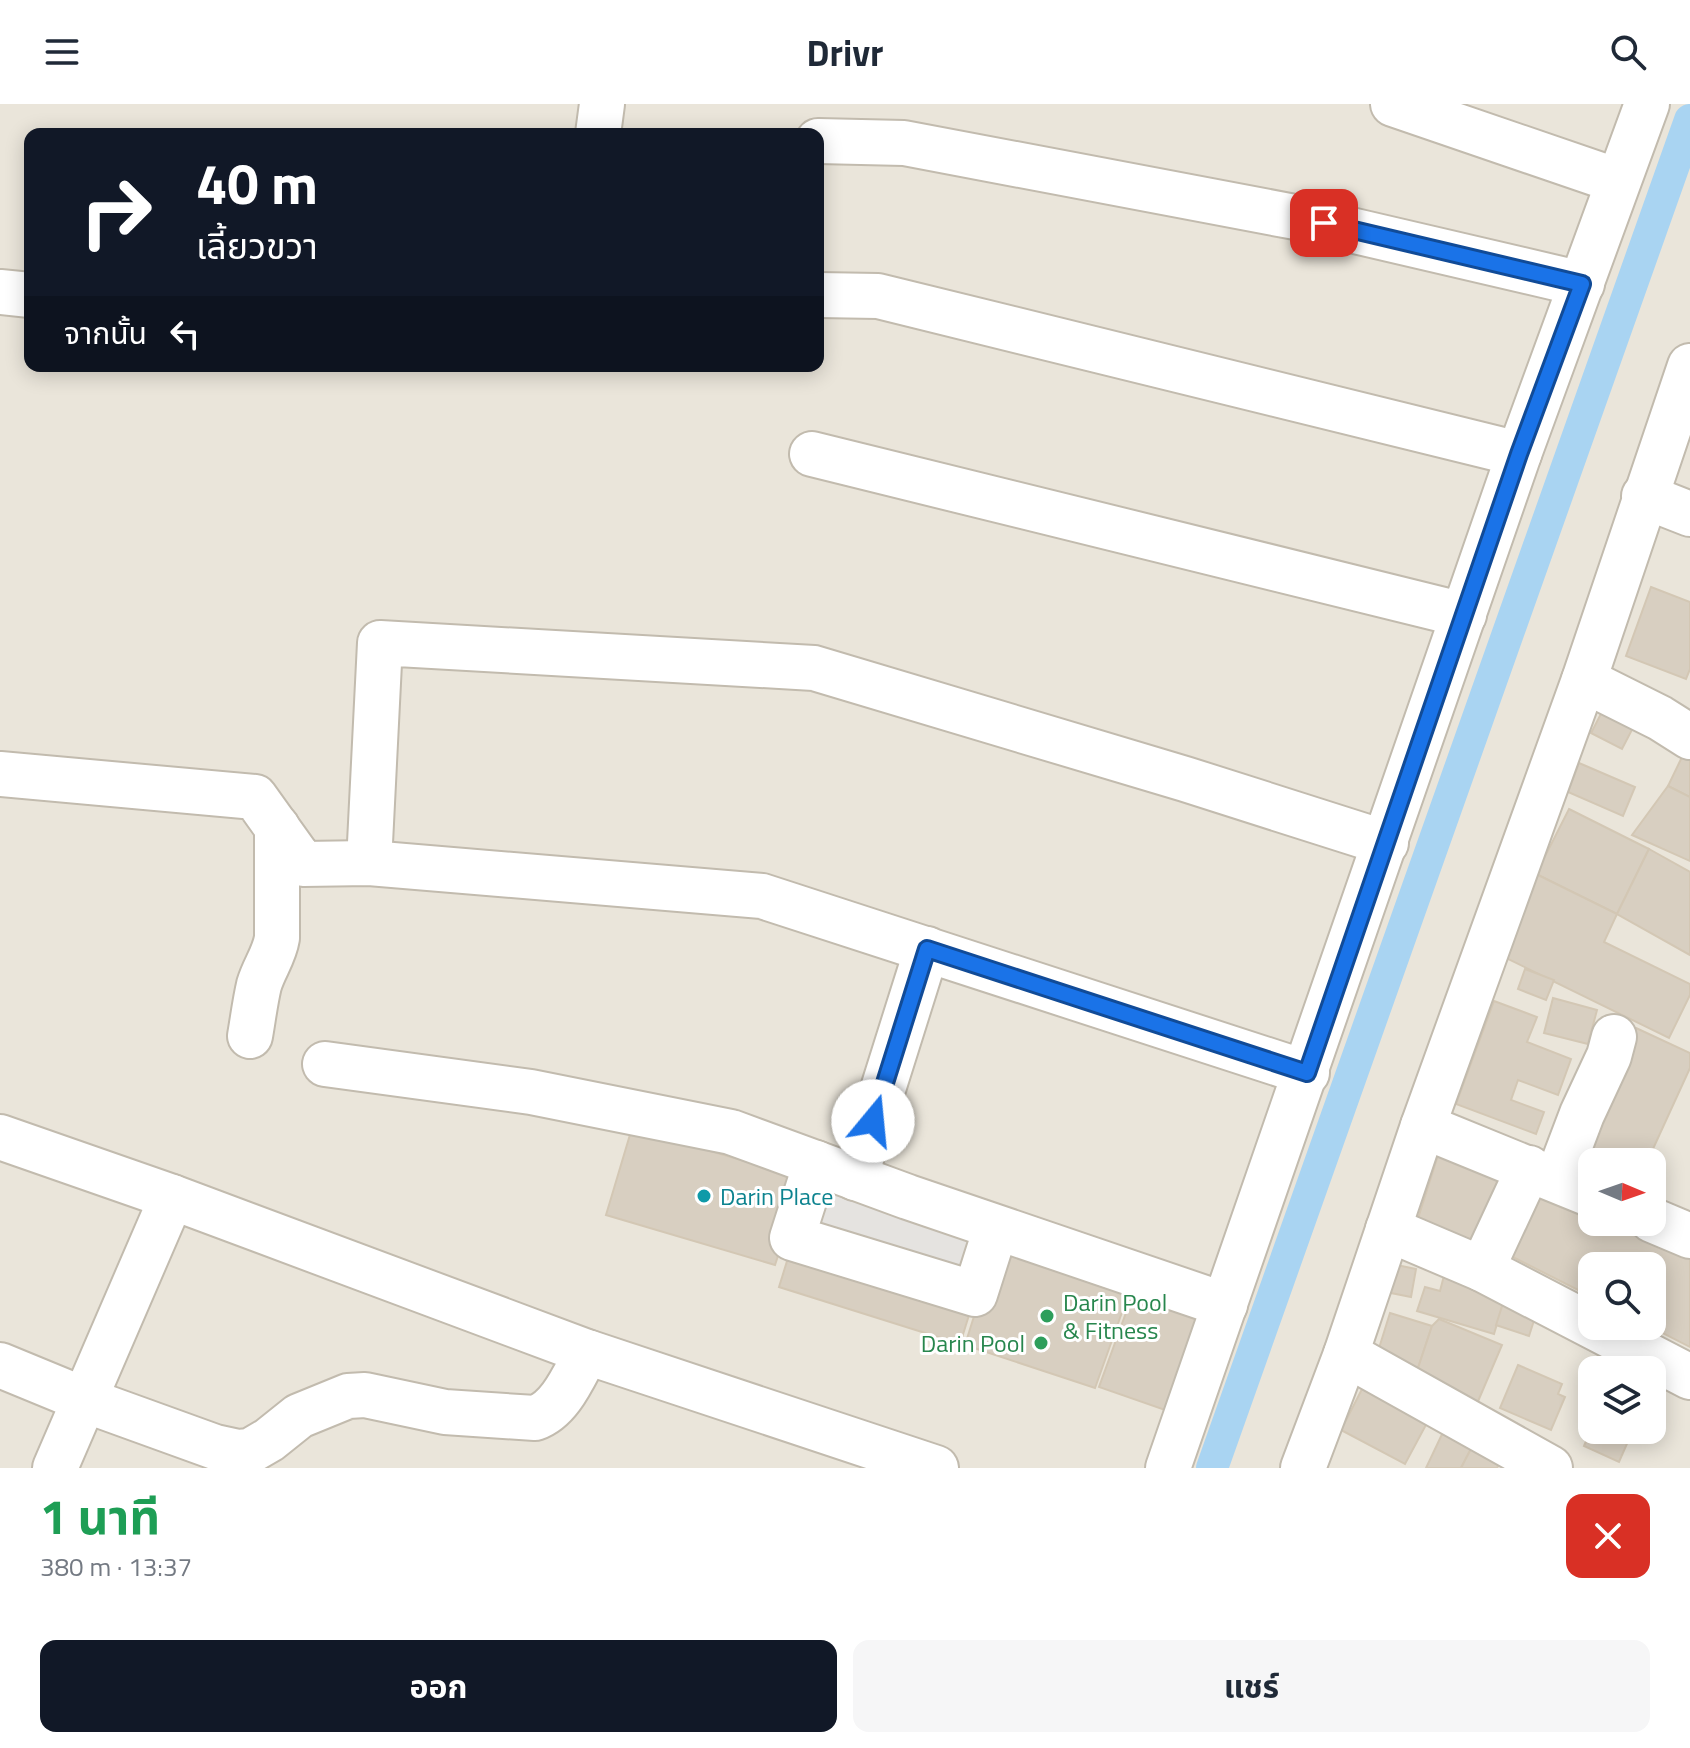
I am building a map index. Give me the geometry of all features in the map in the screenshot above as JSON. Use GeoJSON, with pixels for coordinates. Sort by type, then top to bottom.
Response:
{"type":"FeatureCollection","features":[{"type":"Feature","properties":{"kind":"street"},"geometry":{"type":"LineString","coordinates":[[599,128],[602,104]]}},
{"type":"Feature","properties":{"kind":"street"},"geometry":{"type":"LineString","coordinates":[[1393,104],[1618,181]]}},
{"type":"Feature","properties":{"kind":"street"},"geometry":{"type":"LineString","coordinates":[[1168,1468],[1519,454],[1647,104]]}},
{"type":"Feature","properties":{"kind":"street"},"geometry":{"type":"LineString","coordinates":[[824,141],[904,143],[1295,217],[1582,284]]}},
{"type":"Feature","properties":{"kind":"street"},"geometry":{"type":"LineString","coordinates":[[0,292],[24,294]]}},
{"type":"Feature","properties":{"kind":"street"},"geometry":{"type":"LineString","coordinates":[[824,295],[878,296],[1519,454]]}},
{"type":"Feature","properties":{"kind":"street"},"geometry":{"type":"LineString","coordinates":[[1303,1468],[1584,680],[1690,366]]}},
{"type":"Feature","properties":{"kind":"street"},"geometry":{"type":"LineString","coordinates":[[812,454],[1464,615]]}},
{"type":"Feature","properties":{"kind":"street"},"geometry":{"type":"LineString","coordinates":[[1644,496],[1690,514]]}},
{"type":"Feature","properties":{"kind":"street"},"geometry":{"type":"LineString","coordinates":[[369,863],[380,643],[814,668],[1386,843]]}},
{"type":"Feature","properties":{"kind":"street"},"geometry":{"type":"LineString","coordinates":[[1584,680],[1660,718],[1690,737]]}},
{"type":"Feature","properties":{"kind":"street"},"geometry":{"type":"LineString","coordinates":[[0,774],[255,797],[303,864],[369,863],[762,896],[1307,1073]]}},
{"type":"Feature","properties":{"kind":"street"},"geometry":{"type":"LineString","coordinates":[[250,1036],[259,986],[265,967],[275,951],[277,938],[277,827]]}},
{"type":"Feature","properties":{"kind":"street"},"geometry":{"type":"LineString","coordinates":[[927,949],[835,1170],[792,1238],[975,1294],[996,1228]]}},
{"type":"Feature","properties":{"kind":"street"},"geometry":{"type":"LineString","coordinates":[[1482,1269],[1559,1181],[1582,1114],[1609,1056],[1614,1037]]}},
{"type":"Feature","properties":{"kind":"street"},"geometry":{"type":"LineString","coordinates":[[325,1064],[531,1092],[731,1132],[996,1228],[1225,1305]]}},
{"type":"Feature","properties":{"kind":"street"},"geometry":{"type":"LineString","coordinates":[[1423,1126],[1559,1181]]}},
{"type":"Feature","properties":{"kind":"street"},"geometry":{"type":"LineString","coordinates":[[0,1137],[172,1197],[587,1352],[936,1468]]}},
{"type":"Feature","properties":{"kind":"street"},"geometry":{"type":"LineString","coordinates":[[55,1468],[172,1197]]}},
{"type":"Feature","properties":{"kind":"street"},"geometry":{"type":"LineString","coordinates":[[1666,1226],[1690,1236]]}},
{"type":"Feature","properties":{"kind":"street"},"geometry":{"type":"LineString","coordinates":[[1388,1229],[1482,1269],[1690,1377]]}},
{"type":"Feature","properties":{"kind":"street"},"geometry":{"type":"LineString","coordinates":[[0,1365],[85,1400],[215,1447],[238,1452],[250,1451],[299,1416],[348,1396],[365,1395],[445,1412],[535,1418],[546,1415],[560,1398],[587,1352]]}},
{"type":"Feature","properties":{"kind":"street"},"geometry":{"type":"LineString","coordinates":[[1346,1354],[1550,1468]]}},
{"type":"Feature","properties":{"kind":"shaded area"},"geometry":{"type":"Polygon","coordinates":[[[0,104],[1690,104],[1690,1468],[0,1468],[0,104]]]}},
{"type":"Feature","properties":{"kind":"shaded area"},"geometry":{"type":"Polygon","coordinates":[[[816,1184],[987,1242],[971,1290],[800,1236],[816,1184]]]}},
{"type":"Feature","properties":{"kind":"building"},"geometry":{"type":"Polygon","coordinates":[[[1651,587],[1690,602],[1690,669],[1686,679],[1626,656],[1651,587]]]}},
{"type":"Feature","properties":{"kind":"building"},"geometry":{"type":"Polygon","coordinates":[[[1605,706],[1636,722],[1622,749],[1591,733],[1605,706]]]}},
{"type":"Feature","properties":{"kind":"building"},"geometry":{"type":"Polygon","coordinates":[[[1682,757],[1690,760],[1690,797],[1668,786],[1682,757]]]}},
{"type":"Feature","properties":{"kind":"building"},"geometry":{"type":"Polygon","coordinates":[[[1579,763],[1635,787],[1623,816],[1568,792],[1579,763]]]}},
{"type":"Feature","properties":{"kind":"building"},"geometry":{"type":"Polygon","coordinates":[[[1668,786],[1690,797],[1690,861],[1632,835],[1668,786]]]}},
{"type":"Feature","properties":{"kind":"building"},"geometry":{"type":"Polygon","coordinates":[[[1569,809],[1649,849],[1617,914],[1536,874],[1569,809]]]}},
{"type":"Feature","properties":{"kind":"building"},"geometry":{"type":"Polygon","coordinates":[[[1649,849],[1690,872],[1690,955],[1617,914],[1649,849]]]}},
{"type":"Feature","properties":{"kind":"building"},"geometry":{"type":"Polygon","coordinates":[[[1536,874],[1617,914],[1604,942],[1690,984],[1690,995],[1669,1038],[1498,954],[1536,874]]]}},
{"type":"Feature","properties":{"kind":"building"},"geometry":{"type":"Polygon","coordinates":[[[1525,969],[1554,980],[1546,1000],[1518,989],[1525,969]]]}},
{"type":"Feature","properties":{"kind":"building"},"geometry":{"type":"Polygon","coordinates":[[[1553,998],[1597,1010],[1588,1044],[1544,1033],[1553,998]]]}},
{"type":"Feature","properties":{"kind":"building"},"geometry":{"type":"Polygon","coordinates":[[[1494,1001],[1537,1017],[1527,1042],[1571,1059],[1558,1095],[1518,1080],[1511,1100],[1544,1112],[1536,1134],[1456,1104],[1494,1001]]]}},
{"type":"Feature","properties":{"kind":"building"},"geometry":{"type":"Polygon","coordinates":[[[1636,1028],[1690,1053],[1690,1068],[1653,1148],[1581,1148],[1636,1028]]]}},
{"type":"Feature","properties":{"kind":"building","name":"Darin Place"},"geometry":{"type":"Polygon","coordinates":[[[632,1128],[803,1178],[775,1265],[606,1215],[632,1128]]]}},
{"type":"Feature","properties":{"kind":"building"},"geometry":{"type":"Polygon","coordinates":[[[1441,1146],[1504,1167],[1476,1254],[1413,1234],[1441,1146]]]}},
{"type":"Feature","properties":{"kind":"building"},"geometry":{"type":"Polygon","coordinates":[[[1535,1176],[1578,1198],[1578,1236],[1654,1236],[1690,1254],[1690,1347],[1666,1335],[1666,1252],[1578,1252],[1578,1290],[1499,1250],[1535,1176]]]}},
{"type":"Feature","properties":{"kind":"building","name":"Darin Pool & Fitness"},"geometry":{"type":"Polygon","coordinates":[[[997,1243],[1131,1287],[1095,1388],[965,1345],[997,1243]]]}},
{"type":"Feature","properties":{"kind":"building"},"geometry":{"type":"Polygon","coordinates":[[[792,1245],[974,1299],[960,1344],[779,1287],[792,1245]]]}},
{"type":"Feature","properties":{"kind":"building"},"geometry":{"type":"Polygon","coordinates":[[[1392,1264],[1416,1269],[1411,1297],[1376,1290],[1392,1264]]]}},
{"type":"Feature","properties":{"kind":"building"},"geometry":{"type":"Polygon","coordinates":[[[1446,1268],[1505,1297],[1494,1334],[1417,1311],[1425,1287],[1440,1291],[1446,1268]]]}},
{"type":"Feature","properties":{"kind":"building"},"geometry":{"type":"Polygon","coordinates":[[[1135,1288],[1204,1311],[1168,1411],[1099,1387],[1135,1288]]]}},
{"type":"Feature","properties":{"kind":"building"},"geometry":{"type":"Polygon","coordinates":[[[1505,1297],[1538,1308],[1529,1336],[1496,1325],[1505,1297]]]}},
{"type":"Feature","properties":{"kind":"building"},"geometry":{"type":"Polygon","coordinates":[[[1390,1313],[1432,1326],[1416,1374],[1375,1361],[1390,1313]]]}},
{"type":"Feature","properties":{"kind":"building"},"geometry":{"type":"Polygon","coordinates":[[[1439,1319],[1502,1345],[1476,1406],[1416,1374],[1432,1326],[1439,1319]]]}},
{"type":"Feature","properties":{"kind":"building"},"geometry":{"type":"Polygon","coordinates":[[[1518,1365],[1562,1384],[1558,1394],[1565,1397],[1551,1430],[1500,1408],[1518,1365]]]}},
{"type":"Feature","properties":{"kind":"building"},"geometry":{"type":"Polygon","coordinates":[[[1362,1389],[1427,1423],[1405,1464],[1341,1430],[1362,1389]]]}},
{"type":"Feature","properties":{"kind":"building"},"geometry":{"type":"Polygon","coordinates":[[[1445,1428],[1473,1445],[1461,1468],[1426,1468],[1445,1428]]]}},
{"type":"Feature","properties":{"kind":"building"},"geometry":{"type":"Polygon","coordinates":[[[1585,1444],[1627,1444],[1619,1462],[1585,1444]]]}},
{"type":"Feature","properties":{"kind":"building"},"geometry":{"type":"Polygon","coordinates":[[[1473,1445],[1501,1460],[1497,1468],[1461,1468],[1473,1445]]]}},
{"type":"Feature","properties":{"kind":"waterway"},"geometry":{"type":"LineString","coordinates":[[1212,1468],[1690,120]]}},
{"type":"Feature","properties":{"kind":"place","name":"Darin Place"},"geometry":{"type":"Point","coordinates":[704,1196]}},
{"type":"Feature","properties":{"kind":"place","name":"Darin Pool & Fitness"},"geometry":{"type":"Point","coordinates":[1047,1316]}},
{"type":"Feature","properties":{"kind":"place","name":"Darin Pool"},"geometry":{"type":"Point","coordinates":[1041,1343]}},
{"type":"Feature","properties":{"kind":"route"},"geometry":{"type":"LineString","coordinates":[[873,1121],[927,949],[1307,1073],[1519,454],[1582,284],[1324,223]]}}]}
